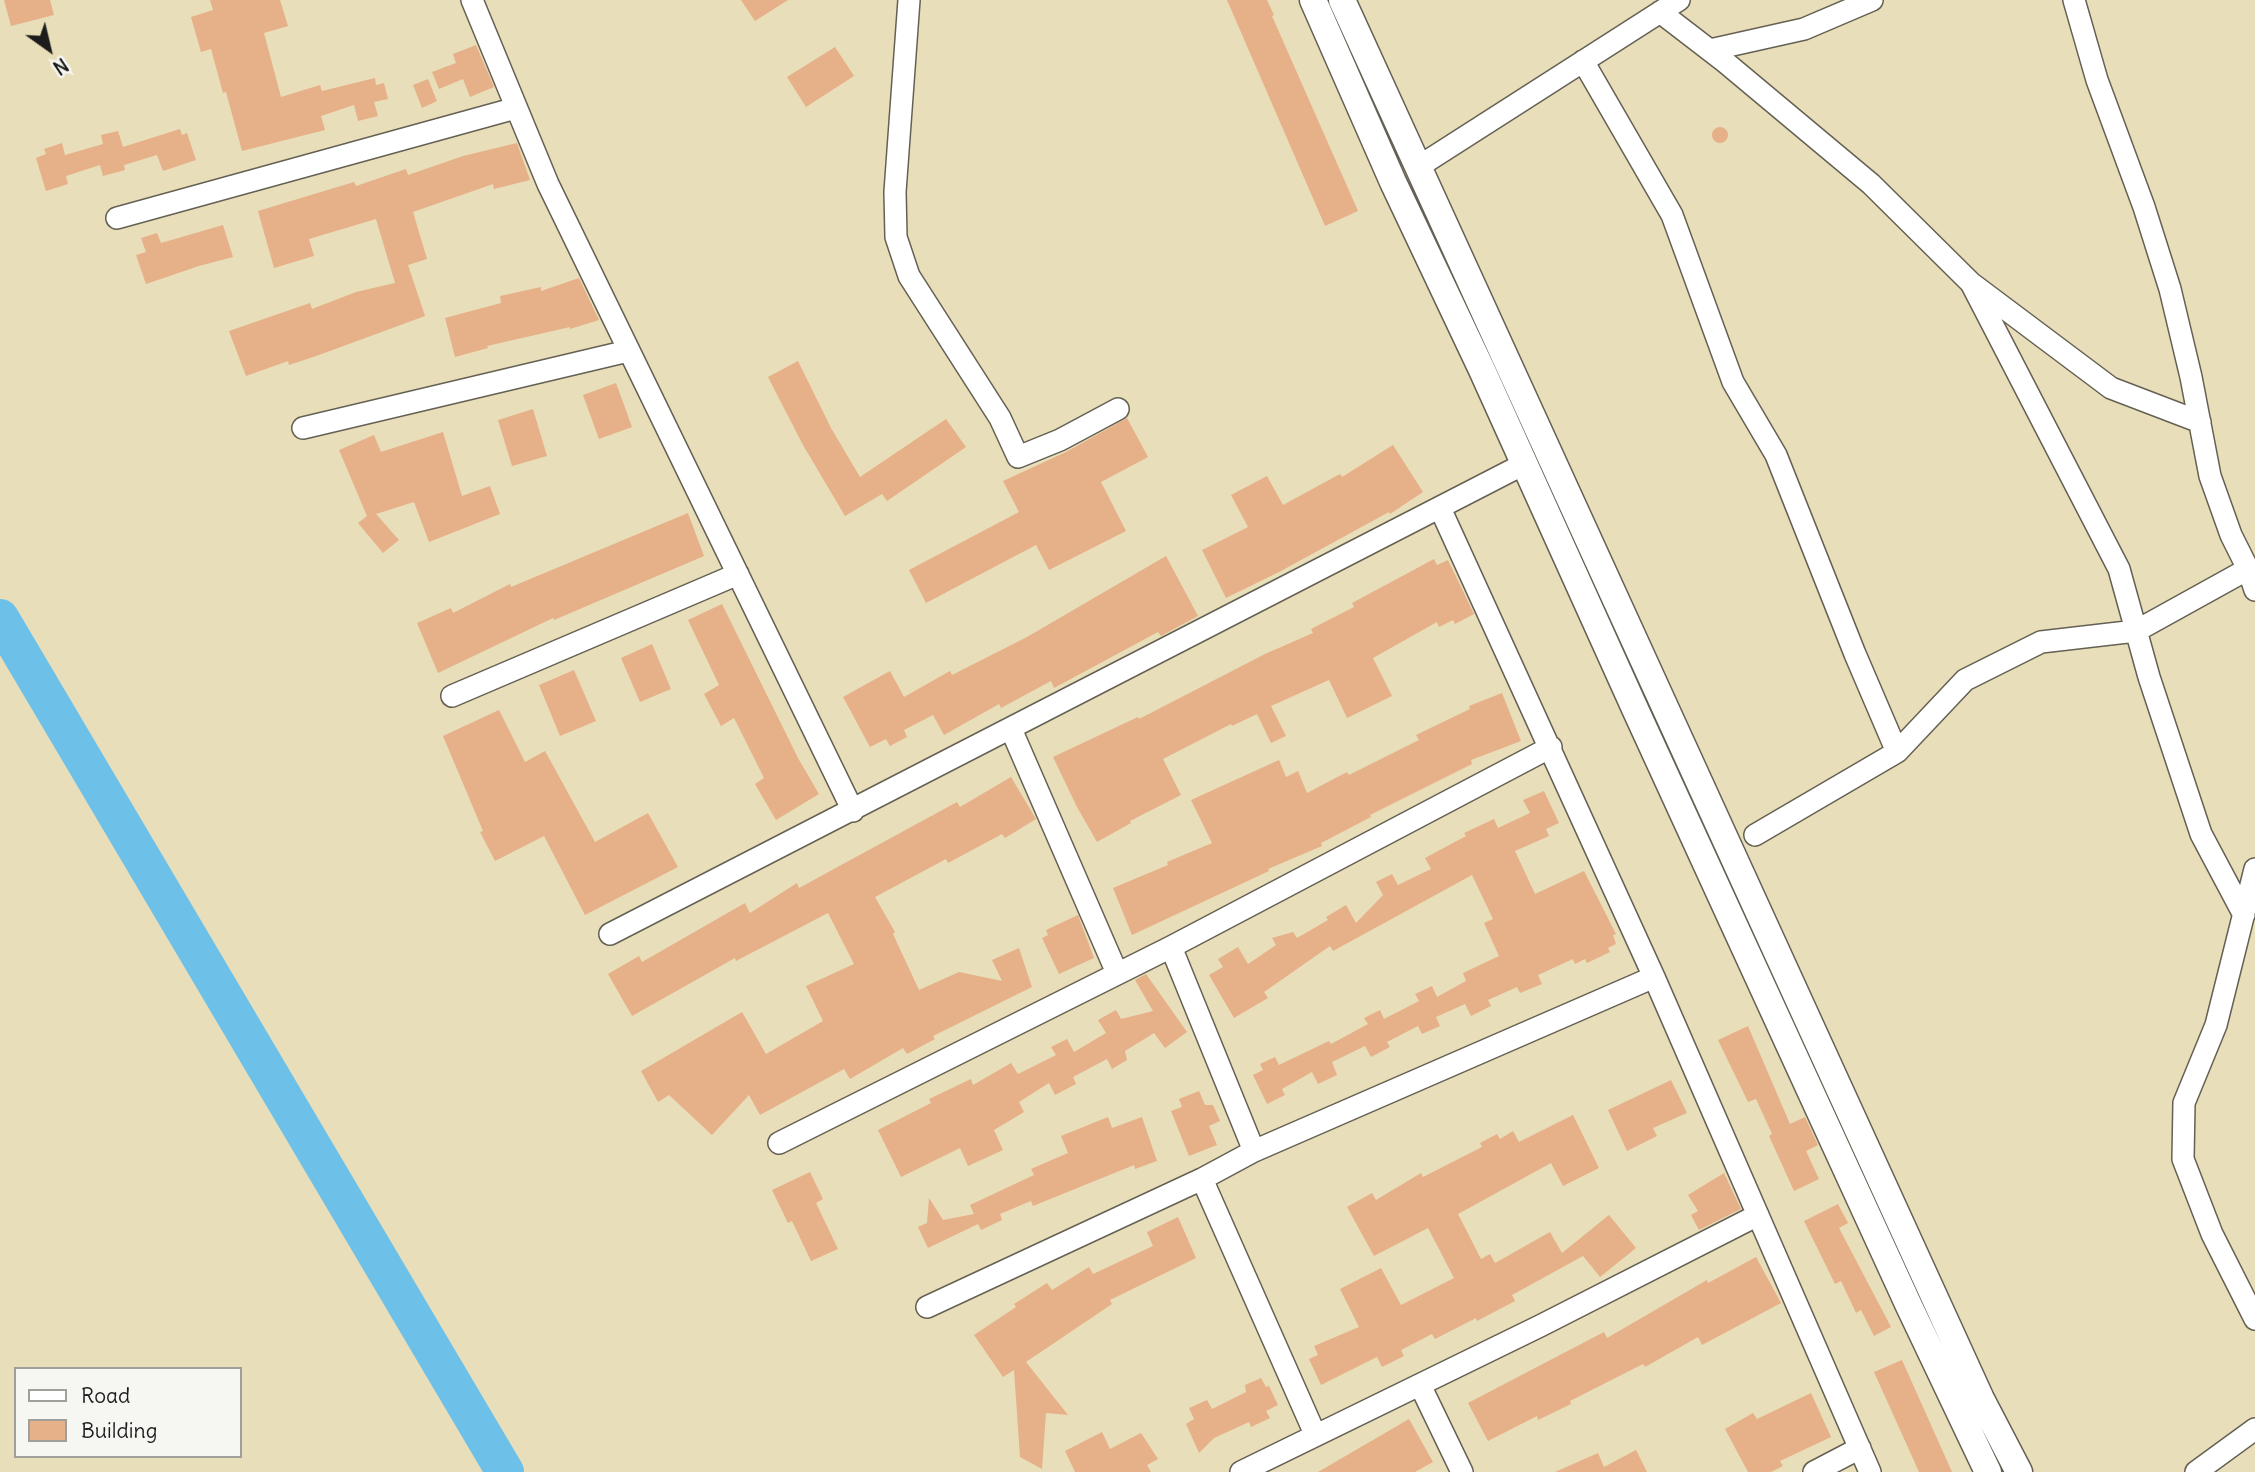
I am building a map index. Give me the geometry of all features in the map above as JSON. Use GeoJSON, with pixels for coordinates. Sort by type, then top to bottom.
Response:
{"type":"FeatureCollection","features":[{"type":"Feature","properties":{"kind":"main road"},"geometry":{"type":"LineString","coordinates":[[1313,0],[1394,182],[1988,1472]]}},
{"type":"Feature","properties":{"kind":"main road"},"geometry":{"type":"LineString","coordinates":[[1342,0],[1981,1399],[2019,1472]]}},
{"type":"Feature","properties":{"kind":"street"},"geometry":{"type":"LineString","coordinates":[[472,0],[548,184],[853,811]]}},
{"type":"Feature","properties":{"kind":"street"},"geometry":{"type":"LineString","coordinates":[[909,0],[895,192],[895,237],[909,276],[1000,418],[1018,457],[1060,440],[1118,409]]}},
{"type":"Feature","properties":{"kind":"street"},"geometry":{"type":"LineString","coordinates":[[1418,167],[1679,0]]}},
{"type":"Feature","properties":{"kind":"street"},"geometry":{"type":"LineString","coordinates":[[1710,50],[1804,29],[1872,0]]}},
{"type":"Feature","properties":{"kind":"street"},"geometry":{"type":"LineString","coordinates":[[2074,0],[2097,80],[2144,207],[2170,289],[2210,475],[2231,535],[2255,590]]}},
{"type":"Feature","properties":{"kind":"street"},"geometry":{"type":"LineString","coordinates":[[1660,12],[1710,50],[1871,184],[1971,283],[2111,387],[2200,422]]}},
{"type":"Feature","properties":{"kind":"street"},"geometry":{"type":"LineString","coordinates":[[1583,61],[1672,215],[1733,382],[1776,455],[1897,752]]}},
{"type":"Feature","properties":{"kind":"street"},"geometry":{"type":"LineString","coordinates":[[117,218],[516,108]]}},
{"type":"Feature","properties":{"kind":"street"},"geometry":{"type":"LineString","coordinates":[[1971,283],[2119,569],[2201,834],[2244,915]]}},
{"type":"Feature","properties":{"kind":"street"},"geometry":{"type":"LineString","coordinates":[[303,428],[628,351]]}},
{"type":"Feature","properties":{"kind":"street"},"geometry":{"type":"LineString","coordinates":[[610,934],[1524,464]]}},
{"type":"Feature","properties":{"kind":"street"},"geometry":{"type":"LineString","coordinates":[[1440,508],[1654,977],[1870,1472]]}},
{"type":"Feature","properties":{"kind":"street"},"geometry":{"type":"LineString","coordinates":[[1755,835],[1897,752],[1965,680],[2041,642],[2136,631],[2248,569]]}},
{"type":"Feature","properties":{"kind":"street"},"geometry":{"type":"LineString","coordinates":[[452,696],[738,574]]}},
{"type":"Feature","properties":{"kind":"street"},"geometry":{"type":"LineString","coordinates":[[1011,729],[1117,973]]}},
{"type":"Feature","properties":{"kind":"street"},"geometry":{"type":"LineString","coordinates":[[779,1143],[1171,947],[1551,747]]}},
{"type":"Feature","properties":{"kind":"street"},"geometry":{"type":"LineString","coordinates":[[2255,869],[2216,1025],[2185,1103],[2183,1159],[2212,1234],[2255,1320]]}},
{"type":"Feature","properties":{"kind":"street"},"geometry":{"type":"LineString","coordinates":[[1171,947],[1254,1151]]}},
{"type":"Feature","properties":{"kind":"street"},"geometry":{"type":"LineString","coordinates":[[927,1307],[1202,1179],[1254,1151],[1654,977]]}},
{"type":"Feature","properties":{"kind":"street"},"geometry":{"type":"LineString","coordinates":[[1202,1179],[1315,1434]]}},
{"type":"Feature","properties":{"kind":"street"},"geometry":{"type":"LineString","coordinates":[[1241,1472],[1540,1326],[1758,1215]]}},
{"type":"Feature","properties":{"kind":"street"},"geometry":{"type":"LineString","coordinates":[[1420,1385],[1462,1472]]}},
{"type":"Feature","properties":{"kind":"street"},"geometry":{"type":"LineString","coordinates":[[2196,1472],[2255,1429]]}},
{"type":"Feature","properties":{"kind":"street"},"geometry":{"type":"LineString","coordinates":[[1814,1472],[1860,1448]]}},
{"type":"Feature","properties":{"kind":"building"},"geometry":{"type":"Polygon","coordinates":[[[4,0],[50,0],[54,15],[11,26],[4,0]]]}},
{"type":"Feature","properties":{"kind":"building"},"geometry":{"type":"Polygon","coordinates":[[[210,0],[280,0],[288,26],[264,33],[281,97],[320,85],[322,91],[375,78],[376,85],[384,83],[388,99],[374,102],[378,116],[358,121],[354,105],[321,116],[325,130],[242,151],[211,49],[201,52],[191,17],[213,10],[210,0]]]}},
{"type":"Feature","properties":{"kind":"building"},"geometry":{"type":"Polygon","coordinates":[[[741,0],[788,0],[755,21],[741,0]]]}},
{"type":"Feature","properties":{"kind":"building"},"geometry":{"type":"Polygon","coordinates":[[[1227,0],[1267,0],[1358,211],[1325,226],[1227,0]]]}},
{"type":"Feature","properties":{"kind":"building"},"geometry":{"type":"Polygon","coordinates":[[[476,45],[494,87],[470,97],[463,79],[439,89],[432,72],[456,63],[453,54],[476,45]]]}},
{"type":"Feature","properties":{"kind":"building"},"geometry":{"type":"Polygon","coordinates":[[[835,47],[854,76],[806,107],[787,77],[835,47]]]}},
{"type":"Feature","properties":{"kind":"building"},"geometry":{"type":"Polygon","coordinates":[[[428,79],[437,101],[422,108],[413,85],[428,79]]]}},
{"type":"Feature","properties":{"kind":"building"},"geometry":{"type":"Polygon","coordinates":[[[1717,127],[1723,127],[1728,135],[1726,141],[1717,143],[1712,138],[1712,132],[1717,127]]]}},
{"type":"Feature","properties":{"kind":"building"},"geometry":{"type":"Polygon","coordinates":[[[180,129],[182,135],[187,133],[196,160],[163,171],[157,155],[124,165],[125,170],[103,176],[100,165],[66,176],[68,184],[46,191],[36,158],[46,154],[44,149],[62,143],[65,155],[103,144],[101,135],[118,131],[123,147],[180,129]]]}},
{"type":"Feature","properties":{"kind":"building"},"geometry":{"type":"Polygon","coordinates":[[[517,143],[530,180],[494,189],[493,184],[413,212],[427,259],[408,265],[425,316],[319,355],[289,365],[288,361],[246,376],[229,331],[310,303],[312,309],[356,292],[395,283],[376,219],[309,239],[314,256],[274,268],[258,211],[354,182],[356,186],[406,169],[408,175],[463,156],[517,143]]]}},
{"type":"Feature","properties":{"kind":"building"},"geometry":{"type":"Polygon","coordinates":[[[223,225],[233,257],[146,284],[136,255],[146,252],[141,238],[157,233],[161,243],[223,225]]]}},
{"type":"Feature","properties":{"kind":"building"},"geometry":{"type":"Polygon","coordinates":[[[579,278],[599,320],[570,329],[487,346],[488,348],[455,357],[445,318],[501,303],[500,296],[541,287],[541,291],[579,278]]]}},
{"type":"Feature","properties":{"kind":"building"},"geometry":{"type":"Polygon","coordinates":[[[798,361],[831,428],[860,477],[946,419],[966,447],[887,501],[882,494],[845,516],[803,445],[768,377],[798,361]]]}},
{"type":"Feature","properties":{"kind":"building"},"geometry":{"type":"Polygon","coordinates":[[[616,383],[632,427],[599,439],[583,395],[616,383]]]}},
{"type":"Feature","properties":{"kind":"building"},"geometry":{"type":"Polygon","coordinates":[[[533,409],[547,456],[512,466],[498,420],[533,409]]]}},
{"type":"Feature","properties":{"kind":"building"},"geometry":{"type":"Polygon","coordinates":[[[1127,418],[1148,457],[1101,482],[1126,531],[1049,570],[1036,545],[926,603],[909,570],[1019,512],[1003,481],[1066,452],[1127,418]]]}},
{"type":"Feature","properties":{"kind":"building"},"geometry":{"type":"Polygon","coordinates":[[[443,432],[462,496],[490,486],[500,514],[429,542],[414,502],[376,514],[399,540],[383,553],[358,523],[367,516],[339,450],[374,435],[381,452],[443,432]]]}},
{"type":"Feature","properties":{"kind":"building"},"geometry":{"type":"Polygon","coordinates":[[[1393,445],[1423,492],[1390,514],[1389,512],[1226,598],[1202,550],[1248,527],[1231,495],[1267,476],[1283,505],[1340,474],[1342,477],[1393,445]]]}},
{"type":"Feature","properties":{"kind":"building"},"geometry":{"type":"Polygon","coordinates":[[[688,513],[704,556],[554,620],[553,618],[438,673],[417,623],[451,608],[453,613],[510,584],[511,587],[688,513]]]}},
{"type":"Feature","properties":{"kind":"building"},"geometry":{"type":"Polygon","coordinates":[[[1166,556],[1198,616],[1161,636],[1158,632],[1054,688],[1051,681],[1001,708],[999,704],[944,735],[933,715],[904,730],[907,737],[890,746],[886,739],[870,747],[843,697],[890,671],[904,697],[950,671],[952,675],[1027,637],[1166,556]]]}},
{"type":"Feature","properties":{"kind":"building"},"geometry":{"type":"Polygon","coordinates":[[[1434,559],[1437,565],[1448,560],[1474,614],[1455,624],[1453,620],[1439,627],[1437,622],[1373,658],[1392,696],[1347,718],[1329,680],[1271,706],[1286,736],[1271,743],[1257,714],[1232,726],[1231,724],[1163,759],[1181,795],[1130,821],[1131,823],[1097,842],[1053,757],[1138,717],[1139,719],[1265,654],[1313,633],[1311,629],[1354,607],[1352,603],[1434,559]]]}},
{"type":"Feature","properties":{"kind":"building"},"geometry":{"type":"Polygon","coordinates":[[[722,604],[798,758],[819,794],[776,820],[755,784],[764,778],[734,718],[721,726],[704,694],[719,685],[688,620],[722,604]]]}},
{"type":"Feature","properties":{"kind":"building"},"geometry":{"type":"Polygon","coordinates":[[[652,644],[671,689],[640,702],[621,658],[652,644]]]}},
{"type":"Feature","properties":{"kind":"building"},"geometry":{"type":"Polygon","coordinates":[[[574,670],[596,721],[560,736],[539,685],[574,670]]]}},
{"type":"Feature","properties":{"kind":"building"},"geometry":{"type":"Polygon","coordinates":[[[1502,693],[1521,741],[1471,760],[1472,764],[1370,815],[1371,817],[1321,843],[1322,846],[1132,935],[1113,888],[1212,843],[1191,800],[1279,760],[1286,777],[1298,771],[1307,793],[1419,740],[1416,735],[1470,709],[1469,706],[1502,693]]]}},
{"type":"Feature","properties":{"kind":"building"},"geometry":{"type":"Polygon","coordinates":[[[499,710],[525,762],[545,751],[595,842],[648,813],[678,867],[585,915],[544,836],[495,861],[480,832],[483,831],[443,736],[499,710]]]}},
{"type":"Feature","properties":{"kind":"building"},"geometry":{"type":"Polygon","coordinates":[[[1011,777],[1036,819],[1005,838],[1002,834],[948,863],[946,859],[875,897],[895,932],[893,934],[919,990],[959,972],[1002,981],[992,960],[1019,948],[1032,987],[933,1036],[935,1039],[907,1054],[903,1048],[850,1079],[844,1069],[760,1115],[749,1095],[712,1135],[669,1095],[658,1102],[641,1071],[742,1012],[766,1054],[823,1021],[806,986],[854,964],[828,913],[736,961],[735,958],[632,1016],[608,974],[639,956],[642,962],[745,903],[750,913],[797,883],[799,888],[957,802],[960,807],[1011,777]]]}},
{"type":"Feature","properties":{"kind":"building"},"geometry":{"type":"Polygon","coordinates":[[[1544,791],[1559,823],[1546,829],[1549,836],[1515,851],[1535,894],[1584,871],[1616,934],[1613,935],[1616,944],[1608,948],[1610,952],[1587,963],[1585,959],[1575,964],[1573,959],[1538,975],[1542,984],[1520,993],[1517,987],[1488,1000],[1491,1006],[1471,1016],[1465,1004],[1436,1017],[1440,1026],[1422,1034],[1418,1026],[1387,1042],[1390,1047],[1371,1057],[1365,1046],[1332,1062],[1337,1075],[1318,1084],[1312,1072],[1282,1089],[1285,1095],[1267,1104],[1253,1075],[1263,1070],[1260,1064],[1275,1057],[1279,1065],[1329,1041],[1331,1044],[1368,1024],[1364,1018],[1380,1010],[1384,1019],[1419,1001],[1415,994],[1432,986],[1437,997],[1466,981],[1463,973],[1499,956],[1484,923],[1493,919],[1472,875],[1333,951],[1330,946],[1264,992],[1268,998],[1234,1018],[1209,975],[1223,967],[1218,959],[1238,947],[1248,964],[1276,945],[1272,938],[1293,932],[1297,938],[1328,920],[1326,917],[1346,905],[1356,923],[1383,895],[1376,882],[1392,874],[1398,885],[1431,869],[1425,858],[1466,836],[1464,833],[1494,819],[1498,828],[1530,813],[1523,800],[1544,791]]]}},
{"type":"Feature","properties":{"kind":"building"},"geometry":{"type":"Polygon","coordinates":[[[1078,915],[1094,958],[1059,974],[1042,938],[1048,935],[1046,930],[1078,915]]]}},
{"type":"Feature","properties":{"kind":"building"},"geometry":{"type":"Polygon","coordinates":[[[1146,974],[1187,1032],[1165,1048],[1154,1033],[1125,1051],[1127,1060],[1112,1069],[1107,1059],[1073,1077],[1076,1084],[1055,1095],[1049,1083],[1019,1102],[1024,1112],[994,1130],[1003,1150],[968,1166],[960,1148],[901,1177],[878,1130],[931,1103],[929,1099],[971,1079],[973,1085],[1011,1063],[1018,1074],[1056,1055],[1051,1047],[1067,1039],[1074,1052],[1106,1033],[1098,1020],[1116,1010],[1121,1019],[1153,1011],[1135,980],[1146,974]]]}},
{"type":"Feature","properties":{"kind":"building"},"geometry":{"type":"Polygon","coordinates":[[[1748,1026],[1790,1124],[1805,1117],[1818,1145],[1806,1151],[1819,1179],[1794,1191],[1769,1136],[1772,1134],[1756,1099],[1748,1102],[1718,1040],[1748,1026]]]}},
{"type":"Feature","properties":{"kind":"building"},"geometry":{"type":"Polygon","coordinates":[[[1671,1080],[1687,1113],[1653,1128],[1657,1136],[1627,1151],[1608,1110],[1671,1080]]]}},
{"type":"Feature","properties":{"kind":"building"},"geometry":{"type":"Polygon","coordinates":[[[1199,1091],[1205,1105],[1213,1105],[1220,1121],[1209,1126],[1217,1145],[1189,1156],[1171,1111],[1182,1107],[1179,1099],[1199,1091]]]}},
{"type":"Feature","properties":{"kind":"building"},"geometry":{"type":"Polygon","coordinates":[[[1573,1115],[1599,1168],[1563,1186],[1551,1163],[1458,1214],[1481,1259],[1490,1254],[1495,1263],[1550,1232],[1562,1253],[1609,1215],[1636,1248],[1600,1277],[1583,1256],[1512,1295],[1515,1301],[1477,1321],[1476,1318],[1435,1339],[1432,1334],[1401,1350],[1404,1356],[1382,1367],[1377,1357],[1321,1385],[1309,1359],[1318,1355],[1314,1346],[1359,1327],[1340,1289],[1381,1268],[1401,1305],[1454,1278],[1428,1228],[1374,1256],[1347,1207],[1372,1193],[1376,1200],[1421,1173],[1423,1177],[1482,1147],[1480,1143],[1497,1134],[1500,1139],[1513,1131],[1519,1142],[1573,1115]]]}},
{"type":"Feature","properties":{"kind":"building"},"geometry":{"type":"Polygon","coordinates":[[[1108,1117],[1112,1128],[1142,1117],[1157,1161],[1135,1169],[1134,1165],[1033,1206],[1031,1201],[1000,1214],[1002,1220],[981,1230],[978,1224],[928,1248],[918,1227],[927,1223],[929,1198],[943,1220],[974,1214],[970,1205],[1034,1175],[1031,1169],[1068,1153],[1061,1136],[1108,1117]]]}},
{"type":"Feature","properties":{"kind":"building"},"geometry":{"type":"Polygon","coordinates":[[[810,1172],[823,1199],[816,1203],[838,1249],[811,1261],[792,1221],[788,1223],[772,1190],[810,1172]]]}},
{"type":"Feature","properties":{"kind":"building"},"geometry":{"type":"Polygon","coordinates":[[[1724,1173],[1741,1209],[1699,1230],[1691,1215],[1698,1211],[1688,1195],[1724,1173]]]}},
{"type":"Feature","properties":{"kind":"building"},"geometry":{"type":"Polygon","coordinates":[[[1838,1204],[1848,1223],[1839,1228],[1891,1327],[1874,1336],[1861,1310],[1856,1313],[1841,1281],[1835,1284],[1804,1221],[1838,1204]]]}},
{"type":"Feature","properties":{"kind":"building"},"geometry":{"type":"Polygon","coordinates":[[[1178,1217],[1196,1258],[1110,1300],[1112,1304],[1026,1362],[1068,1415],[1046,1413],[1042,1469],[1020,1457],[1014,1370],[1003,1377],[974,1335],[1047,1283],[1052,1290],[1089,1267],[1093,1274],[1153,1246],[1147,1232],[1178,1217]]]}},
{"type":"Feature","properties":{"kind":"building"},"geometry":{"type":"Polygon","coordinates":[[[1756,1257],[1781,1303],[1702,1345],[1698,1337],[1645,1367],[1643,1364],[1570,1401],[1571,1404],[1538,1420],[1537,1416],[1488,1441],[1468,1403],[1604,1332],[1607,1338],[1707,1280],[1708,1283],[1756,1257]]]}},
{"type":"Feature","properties":{"kind":"building"},"geometry":{"type":"Polygon","coordinates":[[[1902,1360],[1952,1472],[1919,1472],[1874,1372],[1902,1360]]]}},
{"type":"Feature","properties":{"kind":"building"},"geometry":{"type":"Polygon","coordinates":[[[1261,1378],[1266,1387],[1269,1386],[1278,1405],[1266,1411],[1270,1418],[1251,1427],[1249,1422],[1214,1438],[1199,1453],[1186,1424],[1194,1419],[1189,1408],[1207,1400],[1212,1409],[1246,1392],[1245,1385],[1261,1378]]]}},
{"type":"Feature","properties":{"kind":"building"},"geometry":{"type":"Polygon","coordinates":[[[1811,1393],[1831,1437],[1780,1461],[1783,1466],[1771,1472],[1748,1472],[1725,1429],[1753,1413],[1757,1419],[1811,1393]]]}},
{"type":"Feature","properties":{"kind":"building"},"geometry":{"type":"Polygon","coordinates":[[[1409,1419],[1433,1462],[1415,1472],[1318,1472],[1409,1419]]]}},
{"type":"Feature","properties":{"kind":"building"},"geometry":{"type":"Polygon","coordinates":[[[1102,1432],[1110,1449],[1141,1433],[1158,1459],[1147,1465],[1151,1472],[1075,1472],[1065,1451],[1102,1432]]]}},
{"type":"Feature","properties":{"kind":"building"},"geometry":{"type":"Polygon","coordinates":[[[1636,1450],[1647,1472],[1555,1472],[1598,1453],[1604,1467],[1636,1450]]]}},
{"type":"Feature","properties":{"kind":"waterway"},"geometry":{"type":"LineString","coordinates":[[0,618],[505,1472]]}}]}
